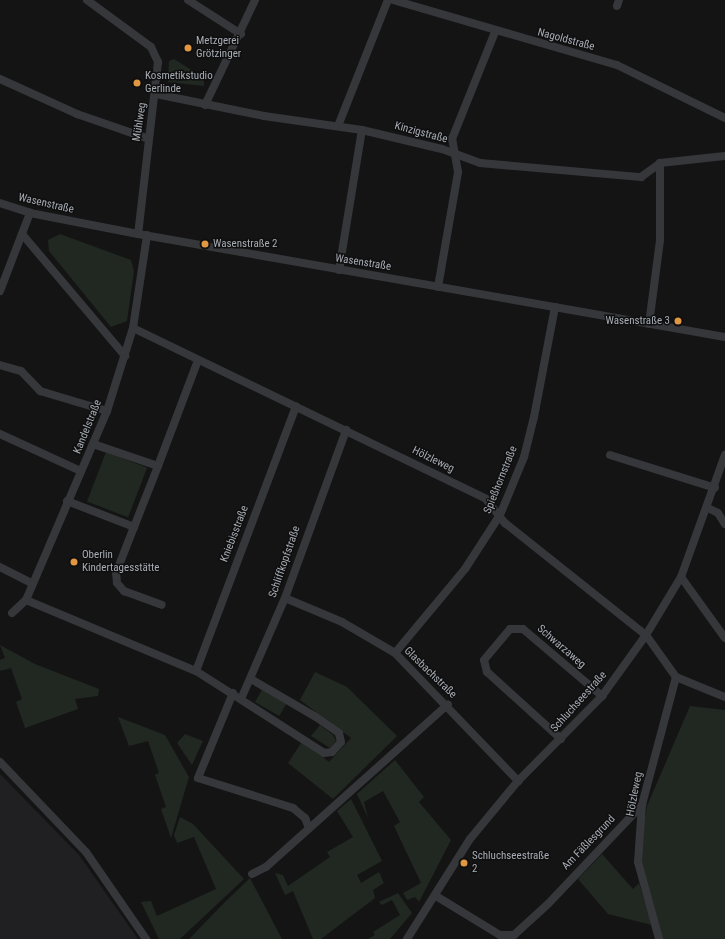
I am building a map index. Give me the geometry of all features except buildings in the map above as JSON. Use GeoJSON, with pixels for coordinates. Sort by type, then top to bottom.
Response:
{"type":"FeatureCollection","features":[{"type":"Feature","properties":{"kind":"street","name":"Mühlweg"},"geometry":{"type":"LineString","coordinates":[[87,0],[151,47],[158,62],[156,94],[149,139],[138,234]]}},
{"type":"Feature","properties":{"kind":"street"},"geometry":{"type":"LineString","coordinates":[[188,0],[241,34]]}},
{"type":"Feature","properties":{"kind":"street"},"geometry":{"type":"LineString","coordinates":[[206,105],[241,34],[255,0]]}},
{"type":"Feature","properties":{"kind":"street"},"geometry":{"type":"LineString","coordinates":[[338,126],[388,0]]}},
{"type":"Feature","properties":{"kind":"street","name":"Nagoldstraße"},"geometry":{"type":"LineString","coordinates":[[393,0],[495,32],[617,65],[725,118]]}},
{"type":"Feature","properties":{"kind":"street"},"geometry":{"type":"LineString","coordinates":[[438,287],[458,172],[452,139],[495,32]]}},
{"type":"Feature","properties":{"kind":"street"},"geometry":{"type":"LineString","coordinates":[[0,79],[77,114],[149,139]]}},
{"type":"Feature","properties":{"kind":"street","name":"Kinzigstraße"},"geometry":{"type":"LineString","coordinates":[[156,94],[206,105],[362,130],[442,149],[455,156],[480,163],[641,177],[660,163]]}},
{"type":"Feature","properties":{"kind":"street"},"geometry":{"type":"LineString","coordinates":[[339,270],[362,130]]}},
{"type":"Feature","properties":{"kind":"street"},"geometry":{"type":"LineString","coordinates":[[649,324],[660,240],[660,163],[725,156]]}},
{"type":"Feature","properties":{"kind":"street","name":"Wasenstraße"},"geometry":{"type":"LineString","coordinates":[[0,203],[30,213],[138,234],[725,337]]}},
{"type":"Feature","properties":{"kind":"street"},"geometry":{"type":"LineString","coordinates":[[0,291],[30,213]]}},
{"type":"Feature","properties":{"kind":"street"},"geometry":{"type":"LineString","coordinates":[[22,234],[125,356]]}},
{"type":"Feature","properties":{"kind":"street","name":"Kandelstraße"},"geometry":{"type":"LineString","coordinates":[[12,612],[26,600],[66,501],[81,471],[107,411],[133,328],[148,235]]}},
{"type":"Feature","properties":{"kind":"street","name":"Spießhornstraße"},"geometry":{"type":"LineString","coordinates":[[395,653],[465,569],[500,515],[524,457],[534,417],[555,307]]}},
{"type":"Feature","properties":{"kind":"street","name":"Hölzleweg"},"geometry":{"type":"LineString","coordinates":[[133,328],[486,499],[500,515],[646,635],[676,677],[642,805],[638,862],[659,939]]}},
{"type":"Feature","properties":{"kind":"street"},"geometry":{"type":"LineString","coordinates":[[162,606],[124,591],[118,583],[116,573],[198,360]]}},
{"type":"Feature","properties":{"kind":"street"},"geometry":{"type":"LineString","coordinates":[[0,365],[21,371],[40,391],[107,411]]}},
{"type":"Feature","properties":{"kind":"street","name":"Kniebisstraße"},"geometry":{"type":"LineString","coordinates":[[196,671],[296,406]]}},
{"type":"Feature","properties":{"kind":"street","name":"Schliffkopfstraße"},"geometry":{"type":"LineString","coordinates":[[241,699],[285,598],[346,430]]}},
{"type":"Feature","properties":{"kind":"street"},"geometry":{"type":"LineString","coordinates":[[0,434],[81,471]]}},
{"type":"Feature","properties":{"kind":"street"},"geometry":{"type":"LineString","coordinates":[[93,444],[158,466]]}},
{"type":"Feature","properties":{"kind":"street"},"geometry":{"type":"LineString","coordinates":[[610,455],[715,488]]}},
{"type":"Feature","properties":{"kind":"street","name":"Schluchseestraße"},"geometry":{"type":"LineString","coordinates":[[407,939],[436,896],[455,859],[518,781],[602,696],[646,635],[681,577],[708,508],[725,455]]}},
{"type":"Feature","properties":{"kind":"street"},"geometry":{"type":"LineString","coordinates":[[66,501],[134,527]]}},
{"type":"Feature","properties":{"kind":"street"},"geometry":{"type":"LineString","coordinates":[[708,508],[718,513],[725,524]]}},
{"type":"Feature","properties":{"kind":"street"},"geometry":{"type":"LineString","coordinates":[[0,567],[32,583]]}},
{"type":"Feature","properties":{"kind":"street"},"geometry":{"type":"LineString","coordinates":[[681,577],[725,638]]}},
{"type":"Feature","properties":{"kind":"street","name":"Glasbachstraße"},"geometry":{"type":"LineString","coordinates":[[285,598],[342,622],[395,653],[448,704],[518,781]]}},
{"type":"Feature","properties":{"kind":"street"},"geometry":{"type":"LineString","coordinates":[[26,600],[196,671],[324,752],[332,752],[341,742],[339,733],[316,717],[251,679]]}},
{"type":"Feature","properties":{"kind":"street","name":"Schwarzaweg"},"geometry":{"type":"LineString","coordinates":[[561,739],[487,672],[484,660],[510,629],[523,629],[602,696]]}},
{"type":"Feature","properties":{"kind":"street"},"geometry":{"type":"LineString","coordinates":[[676,677],[725,697]]}},
{"type":"Feature","properties":{"kind":"street"},"geometry":{"type":"LineString","coordinates":[[233,693],[198,778],[293,808],[305,818],[308,826]]}},
{"type":"Feature","properties":{"kind":"street"},"geometry":{"type":"LineString","coordinates":[[252,874],[266,867],[308,826],[448,704]]}},
{"type":"Feature","properties":{"kind":"street"},"geometry":{"type":"LineString","coordinates":[[0,762],[86,852],[146,939]]}},
{"type":"Feature","properties":{"kind":"street","name":"Am Fäßlesgrund"},"geometry":{"type":"LineString","coordinates":[[436,896],[500,935],[514,935],[642,805]]}},
{"type":"Feature","properties":{"kind":"shaded area"},"geometry":{"type":"Polygon","coordinates":[[[174,59],[204,78],[204,86],[168,82],[169,61],[174,59]]]}},
{"type":"Feature","properties":{"kind":"shaded area"},"geometry":{"type":"Polygon","coordinates":[[[60,234],[131,260],[134,271],[127,321],[111,327],[49,251],[48,240],[60,234]]]}},
{"type":"Feature","properties":{"kind":"shaded area"},"geometry":{"type":"Polygon","coordinates":[[[106,452],[147,468],[128,517],[87,501],[106,452]]]}},
{"type":"Feature","properties":{"kind":"shaded area"},"geometry":{"type":"Polygon","coordinates":[[[0,645],[35,664],[99,689],[98,696],[75,699],[78,709],[25,728],[16,702],[22,699],[11,668],[0,671],[0,660],[5,658],[0,645]]]}},
{"type":"Feature","properties":{"kind":"shaded area"},"geometry":{"type":"Polygon","coordinates":[[[315,672],[347,687],[397,736],[333,799],[288,763],[303,740],[329,762],[351,738],[300,700],[315,672]]]}},
{"type":"Feature","properties":{"kind":"shaded area"},"geometry":{"type":"Polygon","coordinates":[[[262,690],[286,704],[279,716],[255,702],[262,690]]]}},
{"type":"Feature","properties":{"kind":"shaded area"},"geometry":{"type":"Polygon","coordinates":[[[690,706],[725,710],[725,939],[659,939],[638,862],[647,806],[690,706]]]}},
{"type":"Feature","properties":{"kind":"shaded area"},"geometry":{"type":"Polygon","coordinates":[[[118,717],[165,735],[189,777],[171,838],[161,809],[166,807],[155,775],[159,773],[148,741],[129,746],[118,717]]]}},
{"type":"Feature","properties":{"kind":"shaded area"},"geometry":{"type":"Polygon","coordinates":[[[320,725],[333,735],[336,741],[330,748],[311,736],[320,725]]]}},
{"type":"Feature","properties":{"kind":"shaded area"},"geometry":{"type":"Polygon","coordinates":[[[185,734],[203,741],[192,765],[177,743],[185,734]]]}},
{"type":"Feature","properties":{"kind":"shaded area"},"geometry":{"type":"Polygon","coordinates":[[[395,760],[424,797],[419,802],[451,840],[419,902],[415,897],[407,900],[403,893],[421,883],[394,826],[400,822],[383,791],[364,802],[368,818],[357,794],[395,760]]]}},
{"type":"Feature","properties":{"kind":"shaded area"},"geometry":{"type":"Polygon","coordinates":[[[0,774],[79,855],[138,939],[0,939],[0,774]]]}},
{"type":"Feature","properties":{"kind":"shaded area"},"geometry":{"type":"Polygon","coordinates":[[[351,799],[382,861],[357,875],[361,883],[379,872],[384,883],[373,890],[375,898],[321,939],[313,939],[293,891],[285,895],[275,873],[283,875],[288,886],[330,857],[327,852],[353,837],[337,811],[351,799]]]}},
{"type":"Feature","properties":{"kind":"shaded area"},"geometry":{"type":"Polygon","coordinates":[[[180,817],[193,824],[244,879],[180,939],[159,939],[141,902],[151,901],[157,916],[216,889],[194,837],[177,843],[174,835],[180,817]]]}},
{"type":"Feature","properties":{"kind":"shaded area"},"geometry":{"type":"Polygon","coordinates":[[[602,854],[633,889],[639,883],[652,925],[608,914],[578,879],[602,854]]]}},
{"type":"Feature","properties":{"kind":"shaded area"},"geometry":{"type":"Polygon","coordinates":[[[250,878],[282,939],[189,939],[226,901],[250,878]]]}},
{"type":"Feature","properties":{"kind":"shaded area"},"geometry":{"type":"Polygon","coordinates":[[[398,893],[412,913],[390,939],[368,939],[375,935],[373,932],[400,915],[392,900],[382,905],[379,902],[398,893]]]}},
{"type":"Feature","properties":{"kind":"place","name":"Metzgerei Grötzinger"},"geometry":{"type":"Point","coordinates":[188,48]}},
{"type":"Feature","properties":{"kind":"place","name":"Kosmetikstudio Gerlinde"},"geometry":{"type":"Point","coordinates":[137,83]}},
{"type":"Feature","properties":{"kind":"place","name":"Wasenstraße 2"},"geometry":{"type":"Point","coordinates":[205,244]}},
{"type":"Feature","properties":{"kind":"place","name":"Wasenstraße 3"},"geometry":{"type":"Point","coordinates":[678,321]}},
{"type":"Feature","properties":{"kind":"place","name":"Oberlin Kindertagesstätte"},"geometry":{"type":"Point","coordinates":[74,562]}},
{"type":"Feature","properties":{"kind":"place","name":"Schluchseestraße 2"},"geometry":{"type":"Point","coordinates":[464,863]}}]}
